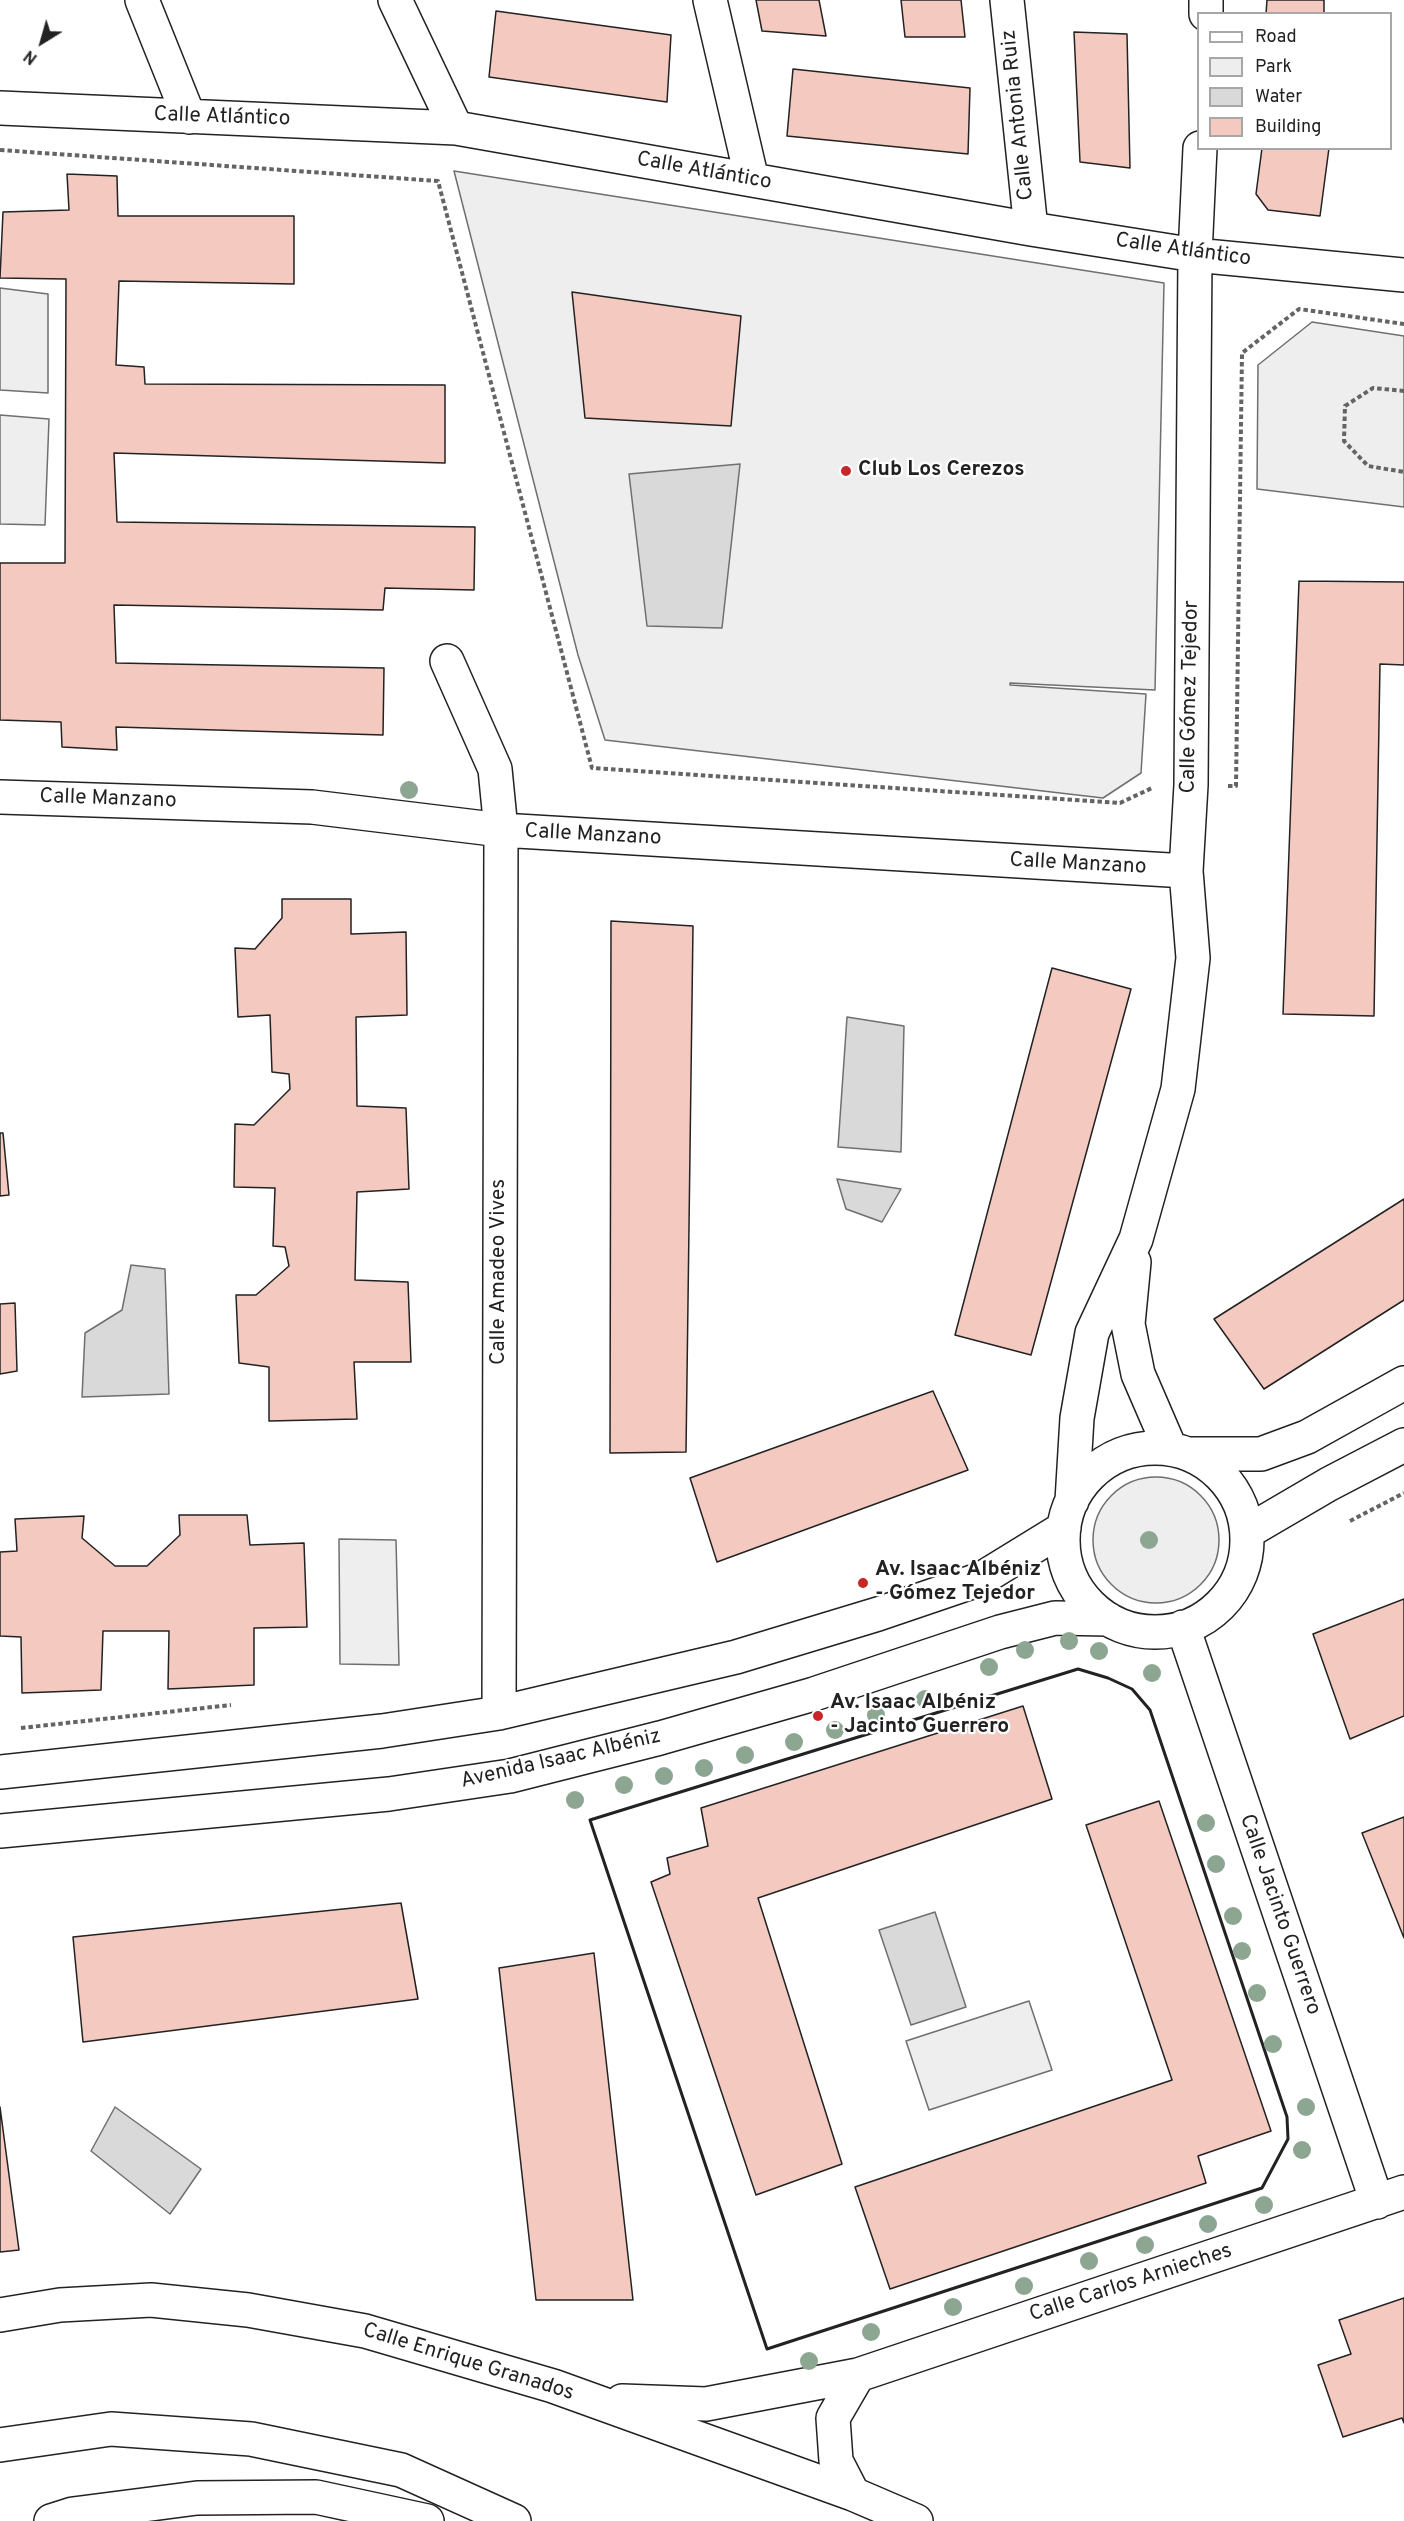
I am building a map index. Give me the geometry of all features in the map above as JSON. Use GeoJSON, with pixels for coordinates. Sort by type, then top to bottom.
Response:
{"type":"FeatureCollection","features":[{"type":"Feature","properties":{"kind":"main road"},"geometry":{"type":"LineString","coordinates":[[142,0],[189,117]]}},
{"type":"Feature","properties":{"kind":"main road"},"geometry":{"type":"LineString","coordinates":[[395,0],[456,128]]}},
{"type":"Feature","properties":{"kind":"main road"},"geometry":{"type":"LineString","coordinates":[[710,0],[752,180]]}},
{"type":"Feature","properties":{"kind":"main road","name":"Calle Antonia Ruiz"},"geometry":{"type":"LineString","coordinates":[[1007,0],[1031,229]]}},
{"type":"Feature","properties":{"kind":"main road","name":"Calle Atlántico"},"geometry":{"type":"LineString","coordinates":[[0,108],[456,128],[1031,229],[1195,255],[1404,275]]}},
{"type":"Feature","properties":{"kind":"main road","name":"Calle Gómez Tejedor"},"geometry":{"type":"LineString","coordinates":[[1068,1514],[1077,1418],[1092,1333],[1136,1239],[1178,1089],[1193,958],[1186,871],[1191,785],[1195,255],[1200,150]]}},
{"type":"Feature","properties":{"kind":"main road","name":"Calle Amadeo Vives"},"geometry":{"type":"LineString","coordinates":[[447,661],[495,769],[501,830],[499,1713]]}},
{"type":"Feature","properties":{"kind":"main road","name":"Calle Manzano"},"geometry":{"type":"LineString","coordinates":[[0,796],[312,807],[501,830],[1186,871]]}},
{"type":"Feature","properties":{"kind":"main road","name":"Calle Gómez Tejedor"},"geometry":{"type":"LineString","coordinates":[[1136,1239],[1128,1324],[1138,1374],[1180,1451]]}},
{"type":"Feature","properties":{"kind":"main road"},"geometry":{"type":"LineString","coordinates":[[1180,1451],[1212,1467],[1230,1486],[1242,1507],[1247,1532],[1245,1563],[1232,1591],[1211,1614],[1183,1627],[1158,1632],[1132,1628],[1108,1619],[1087,1602],[1072,1580],[1064,1554],[1068,1514],[1088,1476],[1112,1458],[1140,1449],[1261,1454],[1307,1437],[1404,1383]]}},
{"type":"Feature","properties":{"kind":"main road"},"geometry":{"type":"LineString","coordinates":[[1247,1532],[1329,1484],[1404,1445]]}},
{"type":"Feature","properties":{"kind":"main road"},"geometry":{"type":"LineString","coordinates":[[0,1772],[382,1731],[499,1713],[736,1657],[879,1614],[981,1580],[1068,1514]]}},
{"type":"Feature","properties":{"kind":"main road","name":"Avenida Isaac Albéniz"},"geometry":{"type":"LineString","coordinates":[[0,1831],[389,1794],[510,1776],[660,1738],[814,1694],[1000,1632],[1044,1620],[1055,1618],[1108,1619]]}},
{"type":"Feature","properties":{"kind":"main road","name":"Calle Jacinto Guerrero"},"geometry":{"type":"LineString","coordinates":[[1183,1627],[1390,2197]]}},
{"type":"Feature","properties":{"kind":"main road","name":"Calle Carlos Arnieches"},"geometry":{"type":"LineString","coordinates":[[553,2386],[631,2402],[706,2404],[858,2375],[1390,2197]]}},
{"type":"Feature","properties":{"kind":"main road","name":"Calle Enrique Granados"},"geometry":{"type":"LineString","coordinates":[[0,2315],[60,2305],[150,2300],[248,2310],[365,2331],[553,2386],[853,2494],[916,2521]]}},
{"type":"Feature","properties":{"kind":"main road"},"geometry":{"type":"LineString","coordinates":[[853,2494],[836,2461],[833,2418],[858,2375]]}},
{"type":"Feature","properties":{"kind":"main road"},"geometry":{"type":"LineString","coordinates":[[0,2445],[111,2429],[251,2439],[401,2470],[514,2521]]}},
{"type":"Feature","properties":{"kind":"main road"},"geometry":{"type":"LineString","coordinates":[[51,2521],[73,2514],[196,2498],[316,2497],[427,2521]]}},
{"type":"Feature","properties":{"kind":"path"},"geometry":{"type":"LineString","coordinates":[[0,150],[438,181],[592,768],[1120,803],[1153,788],[1191,785],[1236,786],[1242,353],[1299,309],[1404,324]]}},
{"type":"Feature","properties":{"kind":"path"},"geometry":{"type":"LineString","coordinates":[[1404,391],[1373,388],[1345,406],[1344,441],[1368,466],[1404,472]]}},
{"type":"Feature","properties":{"kind":"path"},"geometry":{"type":"LineString","coordinates":[[1350,1521],[1404,1492]]}},
{"type":"Feature","properties":{"kind":"green space","name":"Club Los Cerezos"},"geometry":{"type":"Polygon","coordinates":[[[454,171],[1164,283],[1155,690],[1010,683],[1010,685],[1146,694],[1141,773],[1103,798],[605,740],[578,655],[454,171]]]}},
{"type":"Feature","properties":{"kind":"green space"},"geometry":{"type":"Polygon","coordinates":[[[0,288],[48,294],[48,393],[0,390],[0,288]]]}},
{"type":"Feature","properties":{"kind":"green space"},"geometry":{"type":"Polygon","coordinates":[[[1312,322],[1404,336],[1404,507],[1257,489],[1258,365],[1312,322]]]}},
{"type":"Feature","properties":{"kind":"green space"},"geometry":{"type":"Polygon","coordinates":[[[0,415],[49,419],[45,525],[0,524],[0,415]]]}},
{"type":"Feature","properties":{"kind":"green space"},"geometry":{"type":"Polygon","coordinates":[[[1156,1477],[1180,1482],[1200,1496],[1214,1516],[1219,1540],[1214,1564],[1200,1584],[1180,1598],[1156,1603],[1132,1598],[1112,1584],[1098,1564],[1093,1540],[1098,1516],[1112,1496],[1132,1482],[1156,1477]]]}},
{"type":"Feature","properties":{"kind":"green space"},"geometry":{"type":"Polygon","coordinates":[[[339,1539],[396,1540],[399,1665],[340,1664],[339,1539]]]}},
{"type":"Feature","properties":{"kind":"green space"},"geometry":{"type":"Polygon","coordinates":[[[1029,2001],[1052,2070],[929,2110],[906,2041],[1029,2001]]]}},
{"type":"Feature","properties":{"kind":"water"},"geometry":{"type":"Polygon","coordinates":[[[740,464],[722,628],[647,626],[629,474],[740,464]]]}},
{"type":"Feature","properties":{"kind":"water"},"geometry":{"type":"Polygon","coordinates":[[[847,1017],[904,1026],[901,1152],[838,1147],[847,1017]]]}},
{"type":"Feature","properties":{"kind":"water"},"geometry":{"type":"Polygon","coordinates":[[[837,1179],[901,1189],[882,1222],[846,1209],[837,1179]]]}},
{"type":"Feature","properties":{"kind":"water"},"geometry":{"type":"Polygon","coordinates":[[[131,1265],[165,1269],[169,1394],[82,1397],[85,1333],[122,1310],[131,1265]]]}},
{"type":"Feature","properties":{"kind":"water"},"geometry":{"type":"Polygon","coordinates":[[[935,1912],[966,2007],[911,2025],[879,1930],[935,1912]]]}},
{"type":"Feature","properties":{"kind":"water"},"geometry":{"type":"Polygon","coordinates":[[[115,2107],[201,2169],[170,2214],[91,2151],[115,2107]]]}},
{"type":"Feature","properties":{"kind":"building"},"geometry":{"type":"Polygon","coordinates":[[[756,0],[819,0],[826,36],[762,31],[756,0]]]}},
{"type":"Feature","properties":{"kind":"building"},"geometry":{"type":"Polygon","coordinates":[[[901,0],[961,0],[965,37],[905,37],[901,0]]]}},
{"type":"Feature","properties":{"kind":"building"},"geometry":{"type":"Polygon","coordinates":[[[1267,0],[1324,0],[1324,12],[1266,12],[1267,0]]]}},
{"type":"Feature","properties":{"kind":"building"},"geometry":{"type":"Polygon","coordinates":[[[496,11],[671,35],[667,102],[489,77],[496,11]]]}},
{"type":"Feature","properties":{"kind":"building"},"geometry":{"type":"Polygon","coordinates":[[[1074,32],[1127,34],[1130,168],[1080,162],[1074,32]]]}},
{"type":"Feature","properties":{"kind":"building"},"geometry":{"type":"Polygon","coordinates":[[[793,69],[970,88],[968,154],[787,136],[793,69]]]}},
{"type":"Feature","properties":{"kind":"building"},"geometry":{"type":"Polygon","coordinates":[[[1262,150],[1329,150],[1320,216],[1268,210],[1256,194],[1262,150]]]}},
{"type":"Feature","properties":{"kind":"building"},"geometry":{"type":"Polygon","coordinates":[[[67,174],[117,176],[118,216],[294,216],[294,284],[119,281],[116,365],[144,367],[145,384],[445,385],[445,463],[114,453],[117,522],[475,527],[474,590],[385,588],[383,610],[114,605],[116,663],[384,668],[383,735],[116,727],[117,750],[62,747],[61,722],[0,720],[0,563],[65,563],[66,279],[0,278],[3,212],[69,210],[67,174]]]}},
{"type":"Feature","properties":{"kind":"building"},"geometry":{"type":"Polygon","coordinates":[[[572,292],[741,316],[731,426],[585,418],[572,292]]]}},
{"type":"Feature","properties":{"kind":"building"},"geometry":{"type":"Polygon","coordinates":[[[1299,581],[1404,582],[1404,665],[1380,664],[1374,1016],[1283,1014],[1299,581]]]}},
{"type":"Feature","properties":{"kind":"building"},"geometry":{"type":"Polygon","coordinates":[[[282,899],[351,899],[351,934],[406,932],[407,1015],[356,1017],[357,1106],[406,1108],[409,1189],[357,1192],[355,1280],[408,1282],[411,1362],[354,1362],[357,1419],[269,1421],[269,1367],[239,1363],[236,1295],[256,1295],[289,1266],[285,1247],[273,1246],[275,1188],[234,1187],[235,1124],[254,1125],[290,1089],[289,1074],[272,1072],[270,1015],[238,1017],[235,948],[255,949],[282,918],[282,899]]]}},
{"type":"Feature","properties":{"kind":"building"},"geometry":{"type":"Polygon","coordinates":[[[611,921],[693,926],[686,1452],[610,1453],[611,921]]]}},
{"type":"Feature","properties":{"kind":"building"},"geometry":{"type":"Polygon","coordinates":[[[1052,968],[1131,989],[1031,1355],[955,1335],[1052,968]]]}},
{"type":"Feature","properties":{"kind":"building"},"geometry":{"type":"Polygon","coordinates":[[[0,1133],[3,1133],[9,1195],[0,1196],[0,1133]]]}},
{"type":"Feature","properties":{"kind":"building"},"geometry":{"type":"Polygon","coordinates":[[[1404,1199],[1404,1300],[1264,1389],[1214,1319],[1404,1199]]]}},
{"type":"Feature","properties":{"kind":"building"},"geometry":{"type":"Polygon","coordinates":[[[15,1303],[17,1371],[0,1374],[0,1304],[15,1303]]]}},
{"type":"Feature","properties":{"kind":"building"},"geometry":{"type":"Polygon","coordinates":[[[933,1391],[968,1470],[717,1562],[690,1478],[933,1391]]]}},
{"type":"Feature","properties":{"kind":"building"},"geometry":{"type":"Polygon","coordinates":[[[179,1515],[247,1515],[250,1545],[304,1543],[307,1627],[254,1628],[254,1685],[168,1689],[169,1631],[103,1631],[101,1690],[22,1693],[21,1637],[0,1636],[0,1552],[17,1551],[15,1519],[84,1516],[82,1538],[115,1566],[147,1566],[180,1535],[179,1515]]]}},
{"type":"Feature","properties":{"kind":"building"},"geometry":{"type":"Polygon","coordinates":[[[1404,1599],[1404,1716],[1350,1739],[1313,1634],[1404,1599]]]}},
{"type":"Feature","properties":{"kind":"building"},"geometry":{"type":"Polygon","coordinates":[[[1023,1706],[1052,1799],[758,1898],[842,2164],[756,2195],[651,1882],[670,1874],[667,1858],[708,1846],[701,1808],[1023,1706]]]}},
{"type":"Feature","properties":{"kind":"building"},"geometry":{"type":"Polygon","coordinates":[[[1159,1801],[1271,2131],[1198,2156],[1206,2183],[890,2289],[855,2187],[1172,2080],[1086,1825],[1159,1801]]]}},
{"type":"Feature","properties":{"kind":"building"},"geometry":{"type":"Polygon","coordinates":[[[1404,1817],[1404,1938],[1362,1833],[1404,1817]]]}},
{"type":"Feature","properties":{"kind":"building"},"geometry":{"type":"Polygon","coordinates":[[[401,1903],[418,1999],[83,2042],[73,1937],[401,1903]]]}},
{"type":"Feature","properties":{"kind":"building"},"geometry":{"type":"Polygon","coordinates":[[[594,1953],[633,2300],[536,2300],[499,1968],[594,1953]]]}},
{"type":"Feature","properties":{"kind":"building"},"geometry":{"type":"Polygon","coordinates":[[[0,2107],[19,2250],[0,2252],[0,2107]]]}},
{"type":"Feature","properties":{"kind":"building"},"geometry":{"type":"Polygon","coordinates":[[[1404,2298],[1404,2423],[1402,2418],[1343,2437],[1318,2365],[1351,2354],[1339,2320],[1404,2298]]]}},
{"type":"Feature","properties":{"kind":"wall"},"geometry":{"type":"LineString","coordinates":[[1078,1669],[1108,1678],[1132,1689],[1150,1710],[1287,2117],[1288,2139],[1262,2188],[767,2349],[590,1820],[1078,1669]]}},
{"type":"Feature","properties":{"kind":"place","name":"Club Los Cerezos"},"geometry":{"type":"Point","coordinates":[846,471]}},
{"type":"Feature","properties":{"kind":"place","name":"Av. Isaac Albéniz - Gómez Tejedor"},"geometry":{"type":"Point","coordinates":[863,1583]}},
{"type":"Feature","properties":{"kind":"place","name":"Av. Isaac Albéniz - Jacinto Guerrero"},"geometry":{"type":"Point","coordinates":[818,1716]}}]}
